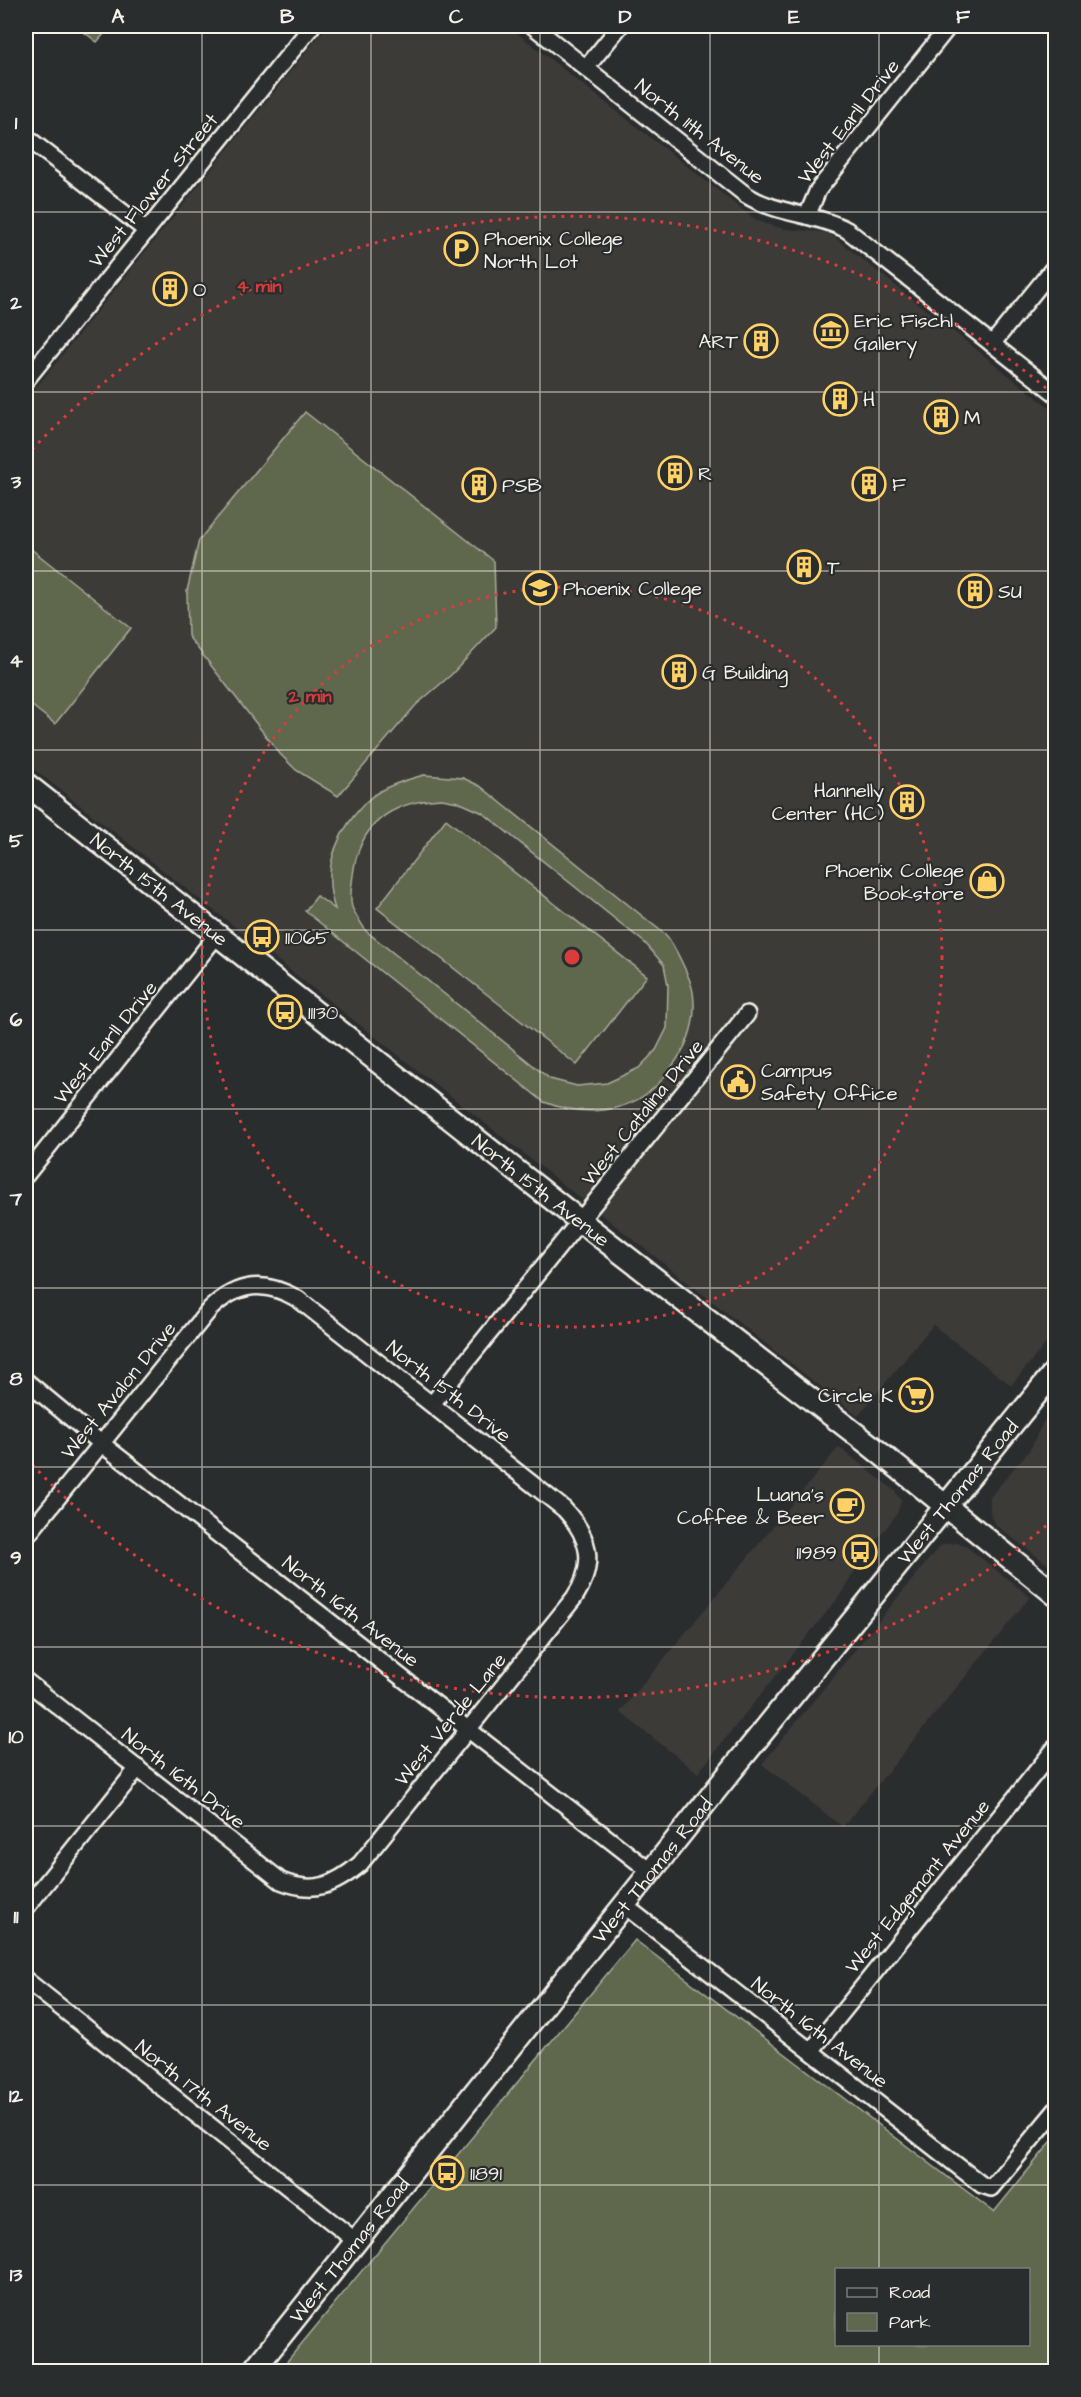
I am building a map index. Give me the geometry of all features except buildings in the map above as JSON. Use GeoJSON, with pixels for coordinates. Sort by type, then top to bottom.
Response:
{"type":"FeatureCollection","features":[{"type":"Feature","properties":{"kind":"street","name":"West Flower Street"},"geometry":{"type":"LineString","coordinates":[[26,380],[312,26]]}},
{"type":"Feature","properties":{"kind":"street","name":"North 11th Avenue"},"geometry":{"type":"LineString","coordinates":[[533,26],[746,195],[771,208],[830,222],[847,231],[1056,394]]}},
{"type":"Feature","properties":{"kind":"street"},"geometry":{"type":"LineString","coordinates":[[586,68],[620,26]]}},
{"type":"Feature","properties":{"kind":"street","name":"West Earll Drive"},"geometry":{"type":"LineString","coordinates":[[807,216],[818,190],[950,26]]}},
{"type":"Feature","properties":{"kind":"street"},"geometry":{"type":"LineString","coordinates":[[26,137],[147,231]]}},
{"type":"Feature","properties":{"kind":"street"},"geometry":{"type":"LineString","coordinates":[[993,344],[1056,265]]}},
{"type":"Feature","properties":{"kind":"street","name":"North 15th Avenue"},"geometry":{"type":"LineString","coordinates":[[26,784],[580,1221],[862,1439],[1056,1595]]}},
{"type":"Feature","properties":{"kind":"street","name":"West Earll Drive"},"geometry":{"type":"LineString","coordinates":[[26,1175],[217,935]]}},
{"type":"Feature","properties":{"kind":"street","name":"West Catalina Drive"},"geometry":{"type":"LineString","coordinates":[[432,1404],[747,1014]]}},
{"type":"Feature","properties":{"kind":"street","name":"North 15th Drive"},"geometry":{"type":"LineString","coordinates":[[254,1286],[276,1288],[298,1299],[564,1509],[581,1530],[585,1539],[588,1561]]}},
{"type":"Feature","properties":{"kind":"street","name":"West Avalon Drive"},"geometry":{"type":"LineString","coordinates":[[26,1537],[210,1309],[233,1291],[254,1286]]}},
{"type":"Feature","properties":{"kind":"street","name":"West Thomas Road"},"geometry":{"type":"LineString","coordinates":[[252,2372],[1056,1370]]}},
{"type":"Feature","properties":{"kind":"street","name":"North 16th Avenue"},"geometry":{"type":"LineString","coordinates":[[26,1380],[102,1444],[467,1731],[651,1872]]}},
{"type":"Feature","properties":{"kind":"street","name":"West Verde Lane"},"geometry":{"type":"LineString","coordinates":[[324,1886],[343,1878],[360,1864],[574,1598],[586,1576],[588,1561]]}},
{"type":"Feature","properties":{"kind":"street","name":"North 16th Drive"},"geometry":{"type":"LineString","coordinates":[[26,1681],[281,1881],[306,1888],[324,1886]]}},
{"type":"Feature","properties":{"kind":"street","name":"West Edgemont Avenue"},"geometry":{"type":"LineString","coordinates":[[811,2051],[1056,1747]]}},
{"type":"Feature","properties":{"kind":"street"},"geometry":{"type":"LineString","coordinates":[[26,1908],[138,1768]]}},
{"type":"Feature","properties":{"kind":"street","name":"North 16th Avenue"},"geometry":{"type":"LineString","coordinates":[[625,1906],[975,2181],[991,2188],[1056,2110]]}},
{"type":"Feature","properties":{"kind":"street","name":"North 17th Avenue"},"geometry":{"type":"LineString","coordinates":[[26,1980],[357,2242]]}},
{"type":"Feature","properties":{"kind":"shaded area","name":"Phoenix College"},"geometry":{"type":"Polygon","coordinates":[[[327,26],[508,26],[753,218],[785,229],[823,232],[834,237],[1055,412],[1056,1332],[1011,1385],[933,1325],[858,1416],[26,763],[26,400],[327,26]]]}},
{"type":"Feature","properties":{"kind":"shaded area"},"geometry":{"type":"Polygon","coordinates":[[[1055,1406],[1055,1570],[997,1526],[991,1517],[990,1497],[1031,1448],[1042,1424],[1055,1406]]]}},
{"type":"Feature","properties":{"kind":"shaded area"},"geometry":{"type":"Polygon","coordinates":[[[839,1447],[895,1491],[901,1501],[897,1514],[865,1554],[841,1594],[698,1773],[620,1712],[839,1447]]]}},
{"type":"Feature","properties":{"kind":"shaded area"},"geometry":{"type":"Polygon","coordinates":[[[958,1543],[966,1546],[1030,1597],[843,1827],[762,1764],[939,1547],[958,1543]]]}},
{"type":"Feature","properties":{"kind":"green space"},"geometry":{"type":"Polygon","coordinates":[[[76,26],[111,26],[97,42],[76,26]]]}},
{"type":"Feature","properties":{"kind":"green space"},"geometry":{"type":"Polygon","coordinates":[[[305,412],[494,561],[496,627],[451,675],[416,705],[338,796],[296,770],[280,754],[188,636],[187,591],[199,540],[305,412]]]}},
{"type":"Feature","properties":{"kind":"green space"},"geometry":{"type":"Polygon","coordinates":[[[26,545],[131,628],[55,724],[26,701],[26,545]]]}},
{"type":"Feature","properties":{"kind":"green space"},"geometry":{"type":"Polygon","coordinates":[[[424,775],[463,778],[480,786],[670,940],[693,992],[693,1021],[679,1057],[656,1086],[638,1100],[612,1109],[584,1111],[544,1102],[305,911],[317,896],[335,909],[330,884],[332,861],[340,838],[359,810],[380,791],[396,783],[424,775]],[[442,799],[408,805],[393,810],[371,829],[356,857],[351,895],[353,910],[366,931],[550,1079],[577,1086],[607,1083],[639,1068],[656,1050],[667,1028],[668,985],[664,965],[645,943],[483,813],[458,802],[442,799]]]}},
{"type":"Feature","properties":{"kind":"green space"},"geometry":{"type":"Polygon","coordinates":[[[446,819],[647,976],[577,1065],[377,908],[446,819]]]}},
{"type":"Feature","properties":{"kind":"green space"},"geometry":{"type":"Polygon","coordinates":[[[635,1940],[994,2212],[1055,2137],[1055,2371],[279,2371],[635,1940]]]}},
{"type":"Feature","properties":{"kind":"place","name":"Phoenix College North Lot"},"geometry":{"type":"Point","coordinates":[461,249]}},
{"type":"Feature","properties":{"kind":"place","name":"O"},"geometry":{"type":"Point","coordinates":[170,289]}},
{"type":"Feature","properties":{"kind":"place","name":"Eric Fischl Gallery"},"geometry":{"type":"Point","coordinates":[831,331]}},
{"type":"Feature","properties":{"kind":"place","name":"ART"},"geometry":{"type":"Point","coordinates":[761,341]}},
{"type":"Feature","properties":{"kind":"place","name":"H"},"geometry":{"type":"Point","coordinates":[840,399]}},
{"type":"Feature","properties":{"kind":"place","name":"M"},"geometry":{"type":"Point","coordinates":[941,417]}},
{"type":"Feature","properties":{"kind":"place","name":"R"},"geometry":{"type":"Point","coordinates":[675,473]}},
{"type":"Feature","properties":{"kind":"place","name":"F"},"geometry":{"type":"Point","coordinates":[869,484]}},
{"type":"Feature","properties":{"kind":"place","name":"PSB"},"geometry":{"type":"Point","coordinates":[479,485]}},
{"type":"Feature","properties":{"kind":"place","name":"T"},"geometry":{"type":"Point","coordinates":[804,567]}},
{"type":"Feature","properties":{"kind":"place","name":"Phoenix College"},"geometry":{"type":"Point","coordinates":[540,588]}},
{"type":"Feature","properties":{"kind":"place","name":"SU"},"geometry":{"type":"Point","coordinates":[975,591]}},
{"type":"Feature","properties":{"kind":"place","name":"G Building"},"geometry":{"type":"Point","coordinates":[679,672]}},
{"type":"Feature","properties":{"kind":"place","name":"Hannelly Center (HC)"},"geometry":{"type":"Point","coordinates":[907,802]}},
{"type":"Feature","properties":{"kind":"place","name":"Phoenix College Bookstore"},"geometry":{"type":"Point","coordinates":[987,881]}},
{"type":"Feature","properties":{"kind":"place","name":"11065"},"geometry":{"type":"Point","coordinates":[262,937]}},
{"type":"Feature","properties":{"kind":"place","name":"11130"},"geometry":{"type":"Point","coordinates":[285,1012]}},
{"type":"Feature","properties":{"kind":"place","name":"Campus Safety Office"},"geometry":{"type":"Point","coordinates":[738,1082]}},
{"type":"Feature","properties":{"kind":"place","name":"Circle K"},"geometry":{"type":"Point","coordinates":[916,1395]}},
{"type":"Feature","properties":{"kind":"place","name":"Luana's Coffee & Beer"},"geometry":{"type":"Point","coordinates":[847,1506]}},
{"type":"Feature","properties":{"kind":"place","name":"11989"},"geometry":{"type":"Point","coordinates":[860,1552]}},
{"type":"Feature","properties":{"kind":"place","name":"11891"},"geometry":{"type":"Point","coordinates":[447,2173]}}]}
